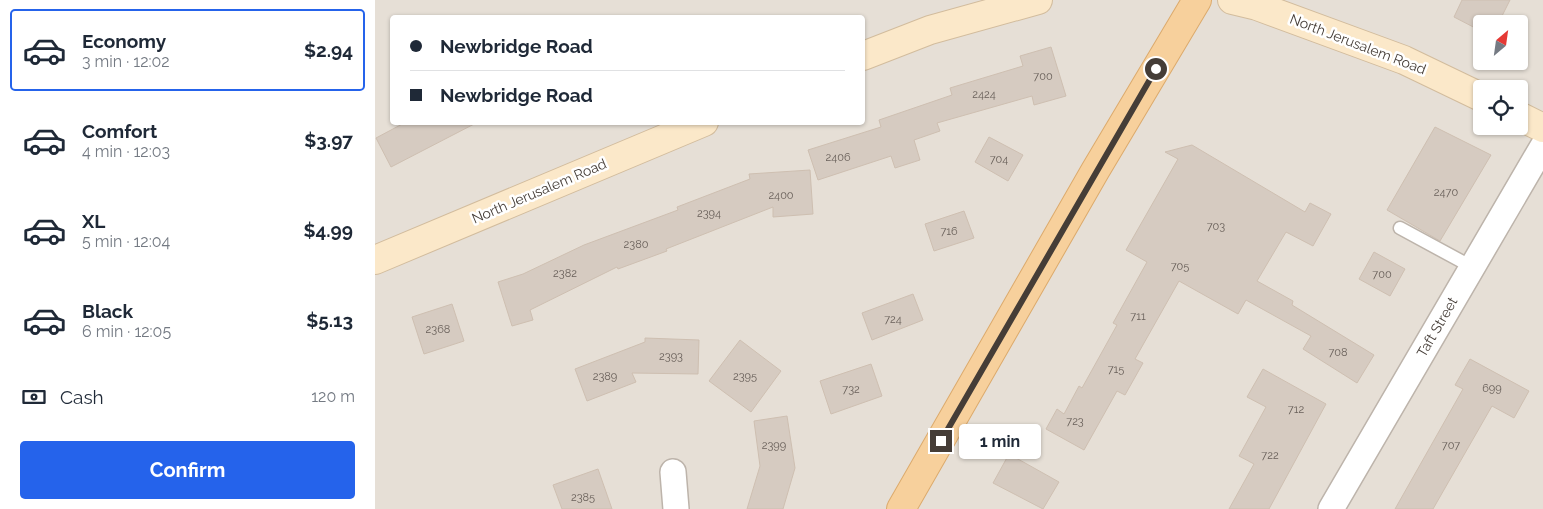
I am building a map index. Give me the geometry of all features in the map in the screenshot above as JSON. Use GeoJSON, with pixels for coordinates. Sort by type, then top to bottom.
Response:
{"type":"FeatureCollection","features":[{"type":"Feature","properties":{"kind":"main road"},"geometry":{"type":"LineString","coordinates":[[865,55],[930,30],[1038,0]]}},
{"type":"Feature","properties":{"kind":"main road"},"geometry":{"type":"LineString","coordinates":[[901,509],[1095,171],[1197,0]]}},
{"type":"Feature","properties":{"kind":"main road","name":"North Jerusalem Road"},"geometry":{"type":"LineString","coordinates":[[1232,0],[1257,6],[1405,60],[1473,93]]}},
{"type":"Feature","properties":{"kind":"main road"},"geometry":{"type":"LineString","coordinates":[[1528,120],[1543,128]]}},
{"type":"Feature","properties":{"kind":"main road","name":"North Jerusalem Road"},"geometry":{"type":"LineString","coordinates":[[375,260],[697,125]]}},
{"type":"Feature","properties":{"kind":"street","name":"Taft Street"},"geometry":{"type":"LineString","coordinates":[[1331,509],[1543,146]]}},
{"type":"Feature","properties":{"kind":"street"},"geometry":{"type":"LineString","coordinates":[[673,472],[677,509]]}},
{"type":"Feature","properties":{"kind":"lane"},"geometry":{"type":"LineString","coordinates":[[1400,228],[1472,267]]}},
{"type":"Feature","properties":{"kind":"shaded area"},"geometry":{"type":"Polygon","coordinates":[[[375,0],[1543,0],[1543,509],[375,509],[375,0]]]}},
{"type":"Feature","properties":{"kind":"building"},"geometry":{"type":"Polygon","coordinates":[[[1462,0],[1510,0],[1502,15],[1473,15],[1473,27],[1454,17],[1462,0]]]}},
{"type":"Feature","properties":{"kind":"building"},"geometry":{"type":"Polygon","coordinates":[[[1051,47],[1066,96],[1034,105],[1032,96],[937,123],[940,131],[914,140],[920,160],[895,168],[891,156],[818,180],[808,150],[881,127],[879,120],[952,95],[950,88],[1023,66],[1020,56],[1051,47]]]}},
{"type":"Feature","properties":{"kind":"building"},"geometry":{"type":"Polygon","coordinates":[[[400,125],[472,125],[391,167],[376,138],[400,125]]]}},
{"type":"Feature","properties":{"kind":"building"},"geometry":{"type":"Polygon","coordinates":[[[1435,127],[1491,155],[1440,241],[1387,210],[1435,127]]]}},
{"type":"Feature","properties":{"kind":"building"},"geometry":{"type":"Polygon","coordinates":[[[989,137],[1023,155],[1008,181],[975,162],[989,137]]]}},
{"type":"Feature","properties":{"kind":"building"},"geometry":{"type":"Polygon","coordinates":[[[1192,145],[1305,212],[1310,203],[1331,214],[1313,246],[1286,232],[1257,281],[1293,301],[1292,305],[1374,355],[1357,383],[1303,349],[1311,336],[1246,300],[1238,314],[1179,281],[1135,359],[1143,363],[1125,395],[1117,391],[1084,450],[1046,429],[1057,409],[1064,414],[1079,386],[1082,388],[1117,325],[1113,323],[1147,262],[1126,250],[1178,159],[1165,152],[1192,145]]]}},
{"type":"Feature","properties":{"kind":"building"},"geometry":{"type":"Polygon","coordinates":[[[810,170],[813,214],[773,217],[773,207],[666,249],[667,251],[618,269],[617,267],[530,310],[533,320],[512,326],[498,282],[523,274],[584,245],[678,210],[677,207],[750,179],[749,174],[810,170]]]}},
{"type":"Feature","properties":{"kind":"building"},"geometry":{"type":"Polygon","coordinates":[[[964,211],[974,238],[934,251],[925,224],[964,211]]]}},
{"type":"Feature","properties":{"kind":"building"},"geometry":{"type":"Polygon","coordinates":[[[1374,252],[1405,269],[1390,296],[1359,279],[1374,252]]]}},
{"type":"Feature","properties":{"kind":"building"},"geometry":{"type":"Polygon","coordinates":[[[913,294],[923,320],[872,340],[862,313],[913,294]]]}},
{"type":"Feature","properties":{"kind":"building"},"geometry":{"type":"Polygon","coordinates":[[[452,304],[464,341],[424,354],[412,317],[452,304]]]}},
{"type":"Feature","properties":{"kind":"building"},"geometry":{"type":"Polygon","coordinates":[[[645,338],[699,340],[698,374],[632,373],[636,382],[587,401],[575,369],[645,342],[645,338]]]}},
{"type":"Feature","properties":{"kind":"building"},"geometry":{"type":"Polygon","coordinates":[[[740,340],[781,371],[751,412],[709,381],[740,340]]]}},
{"type":"Feature","properties":{"kind":"building"},"geometry":{"type":"Polygon","coordinates":[[[1470,359],[1529,391],[1514,418],[1492,406],[1433,509],[1395,509],[1463,389],[1455,385],[1470,359]]]}},
{"type":"Feature","properties":{"kind":"building"},"geometry":{"type":"Polygon","coordinates":[[[871,364],[882,396],[831,414],[820,381],[871,364]]]}},
{"type":"Feature","properties":{"kind":"building"},"geometry":{"type":"Polygon","coordinates":[[[1263,369],[1326,404],[1269,509],[1229,509],[1254,464],[1239,456],[1266,407],[1247,397],[1263,369]]]}},
{"type":"Feature","properties":{"kind":"building"},"geometry":{"type":"Polygon","coordinates":[[[787,416],[795,468],[783,509],[747,509],[760,466],[754,421],[787,416]]]}},
{"type":"Feature","properties":{"kind":"building"},"geometry":{"type":"Polygon","coordinates":[[[1009,454],[1059,482],[1043,509],[993,483],[1009,454]]]}},
{"type":"Feature","properties":{"kind":"building"},"geometry":{"type":"Polygon","coordinates":[[[598,469],[612,509],[562,509],[553,485],[598,469]]]}},
{"type":"Feature","properties":{"kind":"route"},"geometry":{"type":"LineString","coordinates":[[941,441],[1095,171],[1156,69]]}}]}
